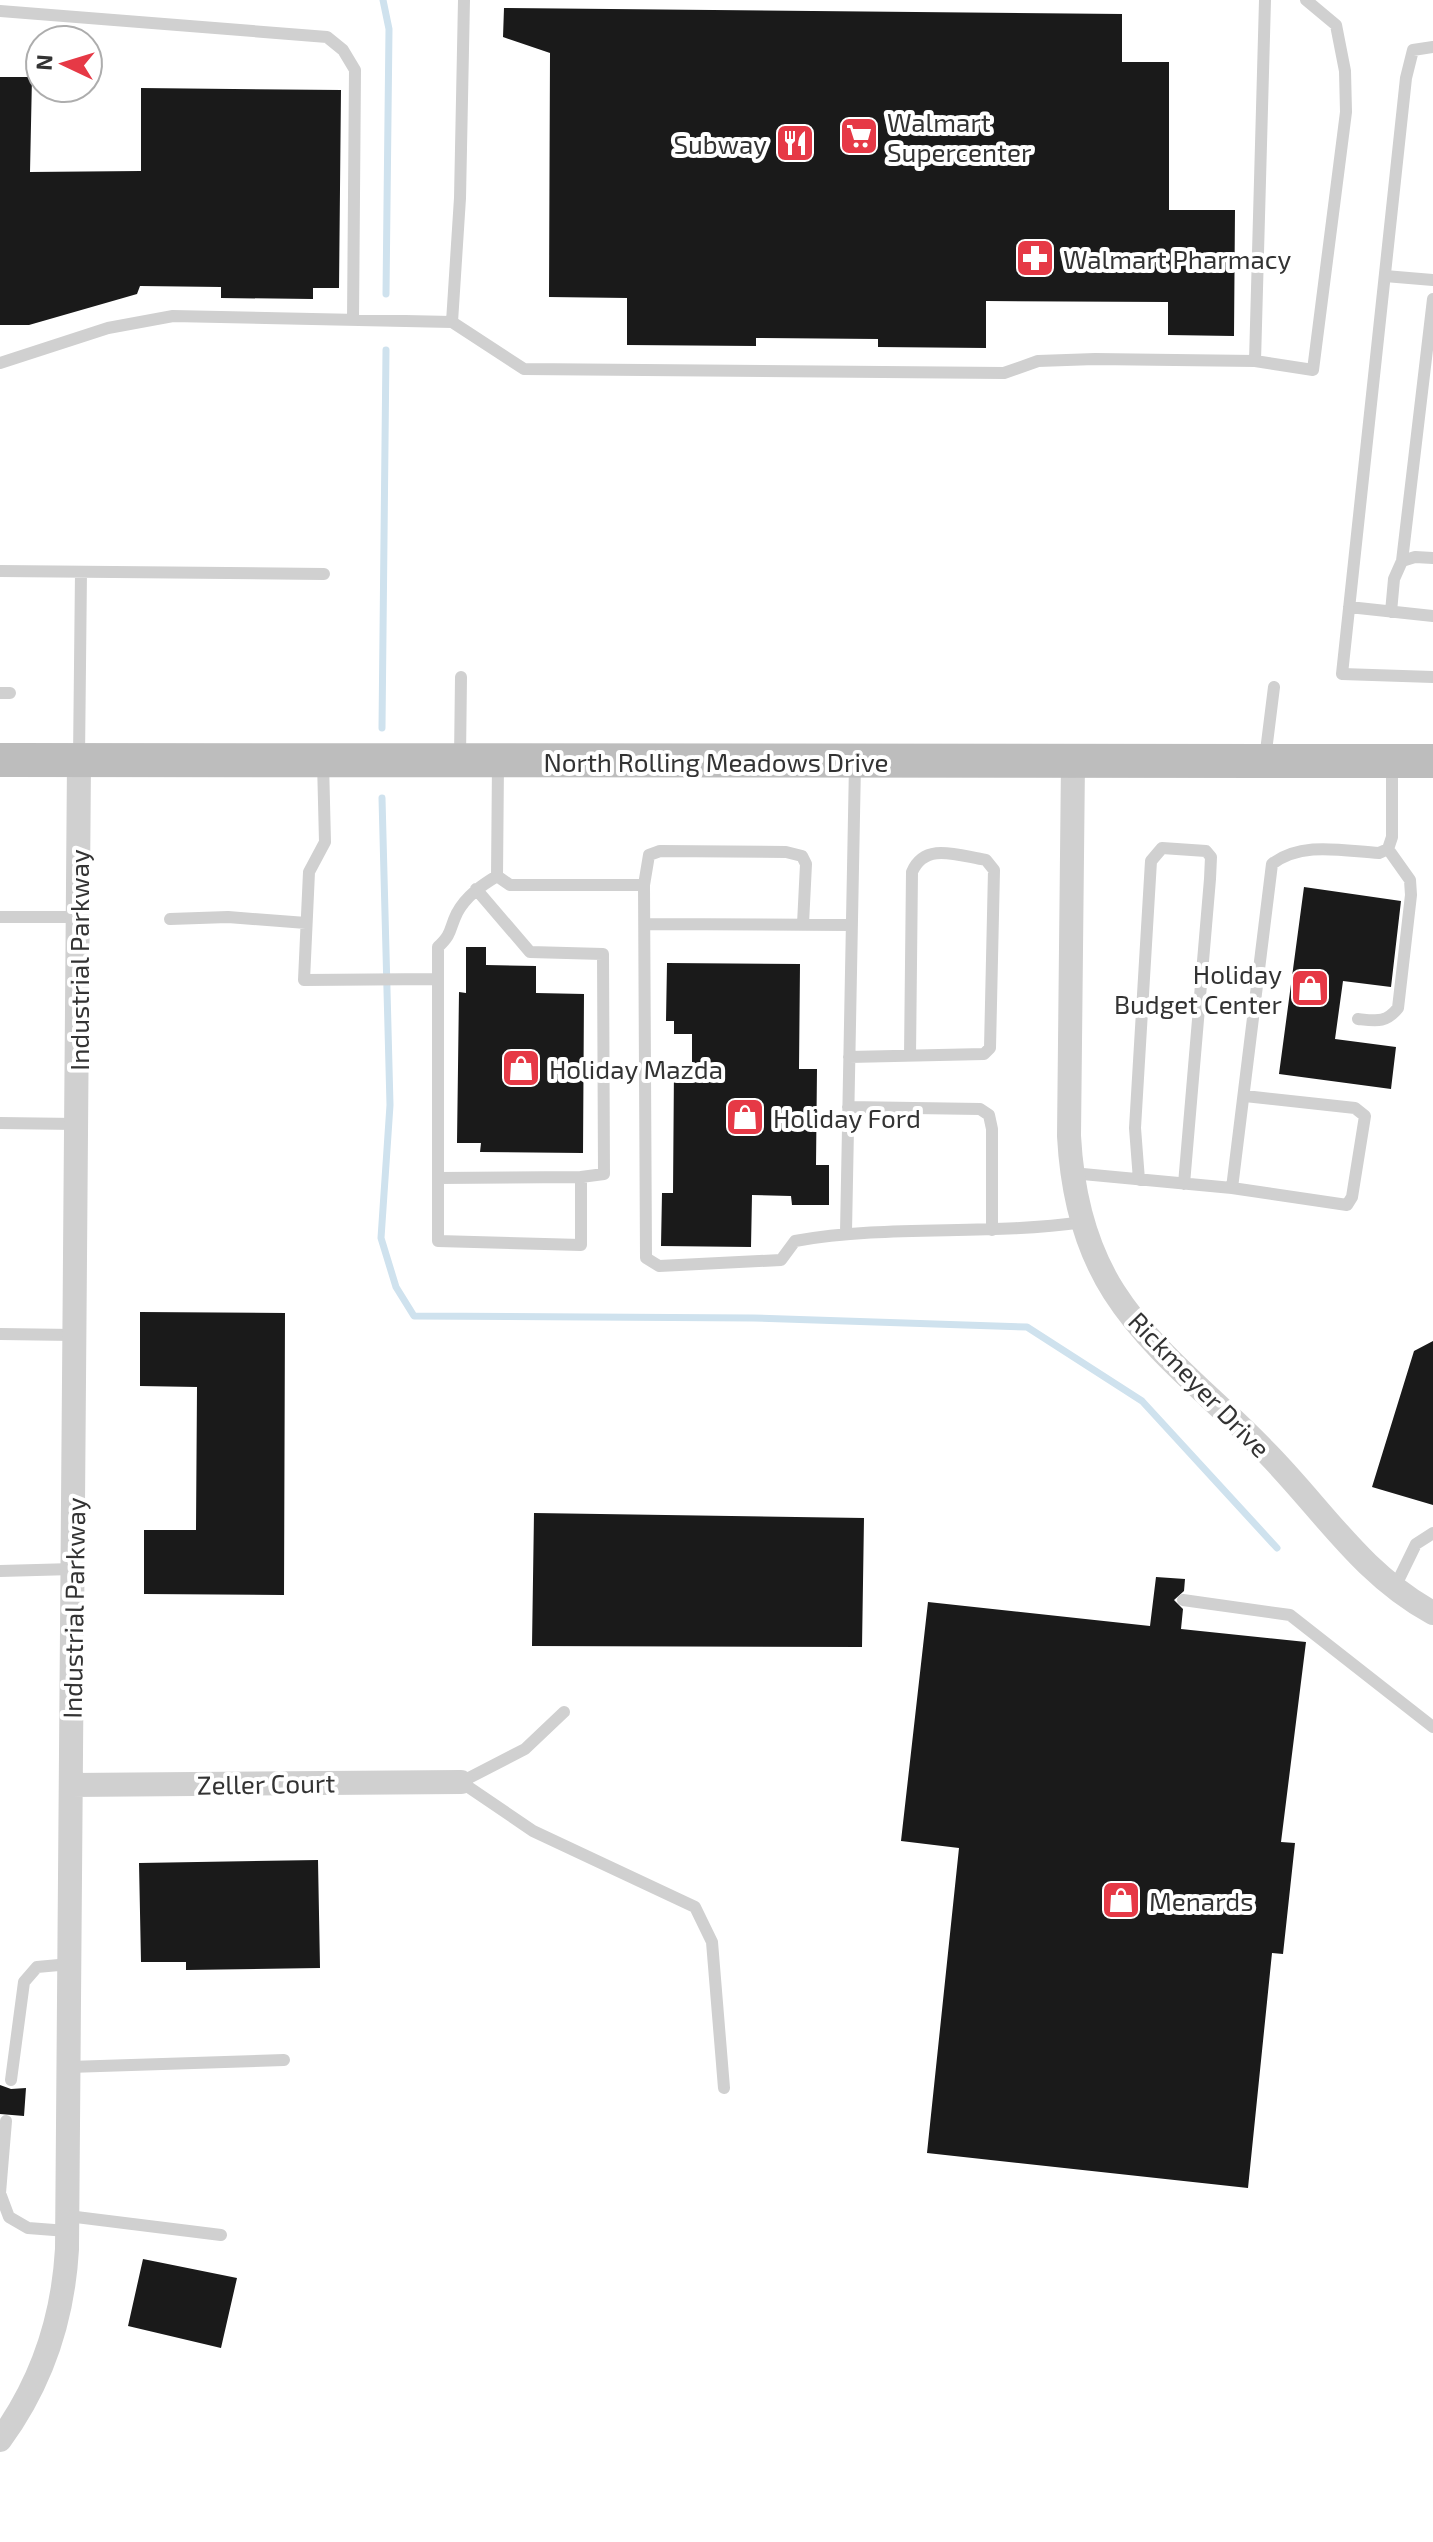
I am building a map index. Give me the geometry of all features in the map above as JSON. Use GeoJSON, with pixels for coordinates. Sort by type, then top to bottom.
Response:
{"type":"FeatureCollection","features":[{"type":"Feature","properties":{"kind":"main road","name":"North Rolling Meadows Drive"},"geometry":{"type":"LineString","coordinates":[[0,760],[1433,761]]}},
{"type":"Feature","properties":{"kind":"street","name":"Industrial Parkway"},"geometry":{"type":"LineString","coordinates":[[0,2440],[28,2396],[47,2353],[64,2287],[67,2224],[79,761]]}},
{"type":"Feature","properties":{"kind":"street","name":"Rickmeyer Drive"},"geometry":{"type":"LineString","coordinates":[[1073,762],[1069,1121],[1072,1173],[1083,1222],[1114,1291],[1145,1333],[1273,1458],[1355,1555],[1394,1589],[1433,1613]]}},
{"type":"Feature","properties":{"kind":"street","name":"Zeller Court"},"geometry":{"type":"LineString","coordinates":[[71,1785],[461,1782]]}},
{"type":"Feature","properties":{"kind":"lane"},"geometry":{"type":"LineString","coordinates":[[452,322],[460,198],[464,0]]}},
{"type":"Feature","properties":{"kind":"lane"},"geometry":{"type":"LineString","coordinates":[[1255,361],[1265,0]]}},
{"type":"Feature","properties":{"kind":"lane"},"geometry":{"type":"LineString","coordinates":[[0,363],[83,334],[173,316],[452,322],[524,369],[1004,373],[1038,361],[1255,361],[1313,370],[1346,112],[1345,71],[1336,25],[1306,0]]}},
{"type":"Feature","properties":{"kind":"lane"},"geometry":{"type":"LineString","coordinates":[[0,11],[327,37],[343,50],[355,70],[353,320]]}},
{"type":"Feature","properties":{"kind":"lane"},"geometry":{"type":"LineString","coordinates":[[1433,47],[1413,50],[1406,78],[1342,674],[1433,677]]}},
{"type":"Feature","properties":{"kind":"lane"},"geometry":{"type":"LineString","coordinates":[[1385,276],[1433,280]]}},
{"type":"Feature","properties":{"kind":"lane"},"geometry":{"type":"LineString","coordinates":[[1391,612],[1394,579],[1402,561],[1433,299]]}},
{"type":"Feature","properties":{"kind":"lane"},"geometry":{"type":"LineString","coordinates":[[1402,561],[1415,557],[1433,558]]}},
{"type":"Feature","properties":{"kind":"lane"},"geometry":{"type":"LineString","coordinates":[[0,571],[324,574]]}},
{"type":"Feature","properties":{"kind":"lane"},"geometry":{"type":"LineString","coordinates":[[79,761],[81,572]]}},
{"type":"Feature","properties":{"kind":"lane"},"geometry":{"type":"LineString","coordinates":[[1349,607],[1433,616]]}},
{"type":"Feature","properties":{"kind":"lane"},"geometry":{"type":"LineString","coordinates":[[460,759],[461,677]]}},
{"type":"Feature","properties":{"kind":"lane"},"geometry":{"type":"LineString","coordinates":[[1264,761],[1274,687]]}},
{"type":"Feature","properties":{"kind":"lane"},"geometry":{"type":"LineString","coordinates":[[497,876],[498,760]]}},
{"type":"Feature","properties":{"kind":"lane"},"geometry":{"type":"LineString","coordinates":[[1232,1188],[1272,864],[1287,853],[1306,849],[1379,853],[1388,849],[1392,837],[1392,761]]}},
{"type":"Feature","properties":{"kind":"lane"},"geometry":{"type":"LineString","coordinates":[[323,762],[325,842],[309,872],[304,980],[438,979]]}},
{"type":"Feature","properties":{"kind":"lane"},"geometry":{"type":"LineString","coordinates":[[846,1232],[855,762]]}},
{"type":"Feature","properties":{"kind":"lane"},"geometry":{"type":"LineString","coordinates":[[1139,1180],[1135,1128],[1151,861],[1162,848],[1206,851],[1211,857],[1210,879],[1184,1184]]}},
{"type":"Feature","properties":{"kind":"lane"},"geometry":{"type":"LineString","coordinates":[[1358,1019],[1390,1019],[1398,1008],[1411,895],[1410,880],[1388,849]]}},
{"type":"Feature","properties":{"kind":"lane"},"geometry":{"type":"LineString","coordinates":[[803,924],[806,864],[802,856],[786,852],[660,851],[649,855],[644,885],[646,1258],[659,1266],[781,1260],[795,1241],[846,1232],[992,1230],[1083,1222]]}},
{"type":"Feature","properties":{"kind":"lane"},"geometry":{"type":"LineString","coordinates":[[849,1057],[910,1056],[984,1054],[990,1048],[994,870],[986,860],[930,852],[917,859],[912,872],[910,1056]]}},
{"type":"Feature","properties":{"kind":"lane"},"geometry":{"type":"LineString","coordinates":[[497,876],[510,885],[644,885]]}},
{"type":"Feature","properties":{"kind":"lane"},"geometry":{"type":"LineString","coordinates":[[497,876],[476,889],[457,912],[452,934],[438,947],[438,1241],[581,1245],[581,1177]]}},
{"type":"Feature","properties":{"kind":"lane"},"geometry":{"type":"LineString","coordinates":[[438,1178],[581,1177],[604,1174],[603,954],[530,952],[476,889]]}},
{"type":"Feature","properties":{"kind":"lane"},"geometry":{"type":"LineString","coordinates":[[0,917],[78,917]]}},
{"type":"Feature","properties":{"kind":"lane"},"geometry":{"type":"LineString","coordinates":[[170,919],[228,917],[306,923]]}},
{"type":"Feature","properties":{"kind":"lane"},"geometry":{"type":"LineString","coordinates":[[645,924],[852,925]]}},
{"type":"Feature","properties":{"kind":"lane"},"geometry":{"type":"LineString","coordinates":[[1072,1173],[1232,1188],[1347,1205],[1352,1197],[1365,1116],[1355,1108],[1245,1096]]}},
{"type":"Feature","properties":{"kind":"lane"},"geometry":{"type":"LineString","coordinates":[[848,1107],[980,1109],[989,1115],[992,1129],[992,1230]]}},
{"type":"Feature","properties":{"kind":"lane"},"geometry":{"type":"LineString","coordinates":[[0,1123],[77,1124]]}},
{"type":"Feature","properties":{"kind":"lane"},"geometry":{"type":"LineString","coordinates":[[0,1334],[75,1335]]}},
{"type":"Feature","properties":{"kind":"lane"},"geometry":{"type":"LineString","coordinates":[[1394,1589],[1416,1544],[1433,1533]]}},
{"type":"Feature","properties":{"kind":"lane"},"geometry":{"type":"LineString","coordinates":[[0,1571],[73,1569]]}},
{"type":"Feature","properties":{"kind":"lane"},"geometry":{"type":"LineString","coordinates":[[1183,1600],[1290,1615],[1433,1727]]}},
{"type":"Feature","properties":{"kind":"lane"},"geometry":{"type":"LineString","coordinates":[[564,1712],[525,1749],[461,1782],[533,1831],[695,1907],[712,1942],[724,2088]]}},
{"type":"Feature","properties":{"kind":"lane"},"geometry":{"type":"LineString","coordinates":[[11,2080],[24,1982],[37,1967],[70,1964]]}},
{"type":"Feature","properties":{"kind":"lane"},"geometry":{"type":"LineString","coordinates":[[69,2067],[284,2060]]}},
{"type":"Feature","properties":{"kind":"lane"},"geometry":{"type":"LineString","coordinates":[[6,2121],[0,2193],[9,2217],[28,2228],[67,2224],[221,2235]]}},
{"type":"Feature","properties":{"kind":"building","name":"Walmart Supercenter"},"geometry":{"type":"Polygon","coordinates":[[[504,8],[1122,14],[1122,62],[1169,62],[1169,210],[1235,210],[1234,336],[1168,335],[1168,302],[986,301],[986,348],[878,347],[878,339],[756,338],[756,346],[627,345],[627,298],[549,297],[550,53],[503,37],[504,8]]]}},
{"type":"Feature","properties":{"kind":"building"},"geometry":{"type":"Polygon","coordinates":[[[0,77],[24,77],[24,104],[31,104],[30,172],[141,171],[141,88],[341,90],[339,288],[313,288],[313,299],[221,298],[221,287],[140,286],[137,294],[29,325],[0,325],[0,77]]]}},
{"type":"Feature","properties":{"kind":"building","name":"Holiday Budget Center"},"geometry":{"type":"Polygon","coordinates":[[[1304,887],[1401,901],[1391,987],[1343,981],[1335,1039],[1396,1047],[1391,1089],[1279,1074],[1304,887]]]}},
{"type":"Feature","properties":{"kind":"building","name":"Holiday Mazda"},"geometry":{"type":"Polygon","coordinates":[[[466,947],[486,947],[486,965],[536,966],[536,993],[584,994],[583,1153],[480,1152],[481,1143],[457,1143],[459,992],[466,993],[466,947]]]}},
{"type":"Feature","properties":{"kind":"building","name":"Holiday Ford"},"geometry":{"type":"Polygon","coordinates":[[[667,963],[800,964],[799,1069],[817,1069],[816,1165],[829,1165],[829,1205],[792,1205],[791,1196],[752,1195],[751,1247],[661,1246],[662,1193],[673,1193],[674,1067],[692,1068],[692,1034],[674,1034],[674,1021],[666,1021],[667,963]]]}},
{"type":"Feature","properties":{"kind":"building"},"geometry":{"type":"Polygon","coordinates":[[[140,1312],[285,1313],[284,1595],[144,1594],[144,1530],[196,1530],[197,1387],[140,1386],[140,1312]]]}},
{"type":"Feature","properties":{"kind":"building"},"geometry":{"type":"Polygon","coordinates":[[[1433,1341],[1433,1505],[1372,1487],[1414,1351],[1433,1341]]]}},
{"type":"Feature","properties":{"kind":"building"},"geometry":{"type":"Polygon","coordinates":[[[534,1513],[864,1518],[862,1647],[532,1646],[534,1513]]]}},
{"type":"Feature","properties":{"kind":"building","name":"Menards"},"geometry":{"type":"Polygon","coordinates":[[[1156,1577],[1185,1579],[1184,1591],[1174,1600],[1183,1609],[1181,1629],[1306,1642],[1281,1842],[1295,1843],[1283,1954],[1272,1953],[1248,2188],[927,2153],[959,1848],[901,1841],[928,1602],[1150,1626],[1156,1577]]]}},
{"type":"Feature","properties":{"kind":"building"},"geometry":{"type":"Polygon","coordinates":[[[318,1860],[320,1968],[186,1970],[186,1962],[141,1962],[139,1863],[318,1860]]]}},
{"type":"Feature","properties":{"kind":"building"},"geometry":{"type":"Polygon","coordinates":[[[0,2085],[11,2089],[26,2088],[24,2116],[0,2114],[0,2085]]]}},
{"type":"Feature","properties":{"kind":"building"},"geometry":{"type":"Polygon","coordinates":[[[143,2259],[237,2278],[221,2348],[128,2326],[143,2259]]]}},
{"type":"Feature","properties":{"kind":"waterway"},"geometry":{"type":"LineString","coordinates":[[383,0],[389,29],[386,294]]}},
{"type":"Feature","properties":{"kind":"waterway"},"geometry":{"type":"LineString","coordinates":[[382,728],[386,350]]}},
{"type":"Feature","properties":{"kind":"waterway"},"geometry":{"type":"LineString","coordinates":[[382,798],[390,1105],[381,1238],[396,1287],[414,1316],[753,1318],[1027,1327],[1142,1401],[1277,1548]]}},
{"type":"Feature","properties":{"kind":"place","name":"Walmart Supercenter"},"geometry":{"type":"Point","coordinates":[859,136]}},
{"type":"Feature","properties":{"kind":"place","name":"Subway"},"geometry":{"type":"Point","coordinates":[795,143]}},
{"type":"Feature","properties":{"kind":"place","name":"Walmart Pharmacy"},"geometry":{"type":"Point","coordinates":[1035,258]}},
{"type":"Feature","properties":{"kind":"place","name":"Holiday Budget Center"},"geometry":{"type":"Point","coordinates":[1310,988]}},
{"type":"Feature","properties":{"kind":"place","name":"Holiday Mazda"},"geometry":{"type":"Point","coordinates":[521,1068]}},
{"type":"Feature","properties":{"kind":"place","name":"Holiday Ford"},"geometry":{"type":"Point","coordinates":[745,1117]}},
{"type":"Feature","properties":{"kind":"place","name":"Menards"},"geometry":{"type":"Point","coordinates":[1121,1900]}}]}
